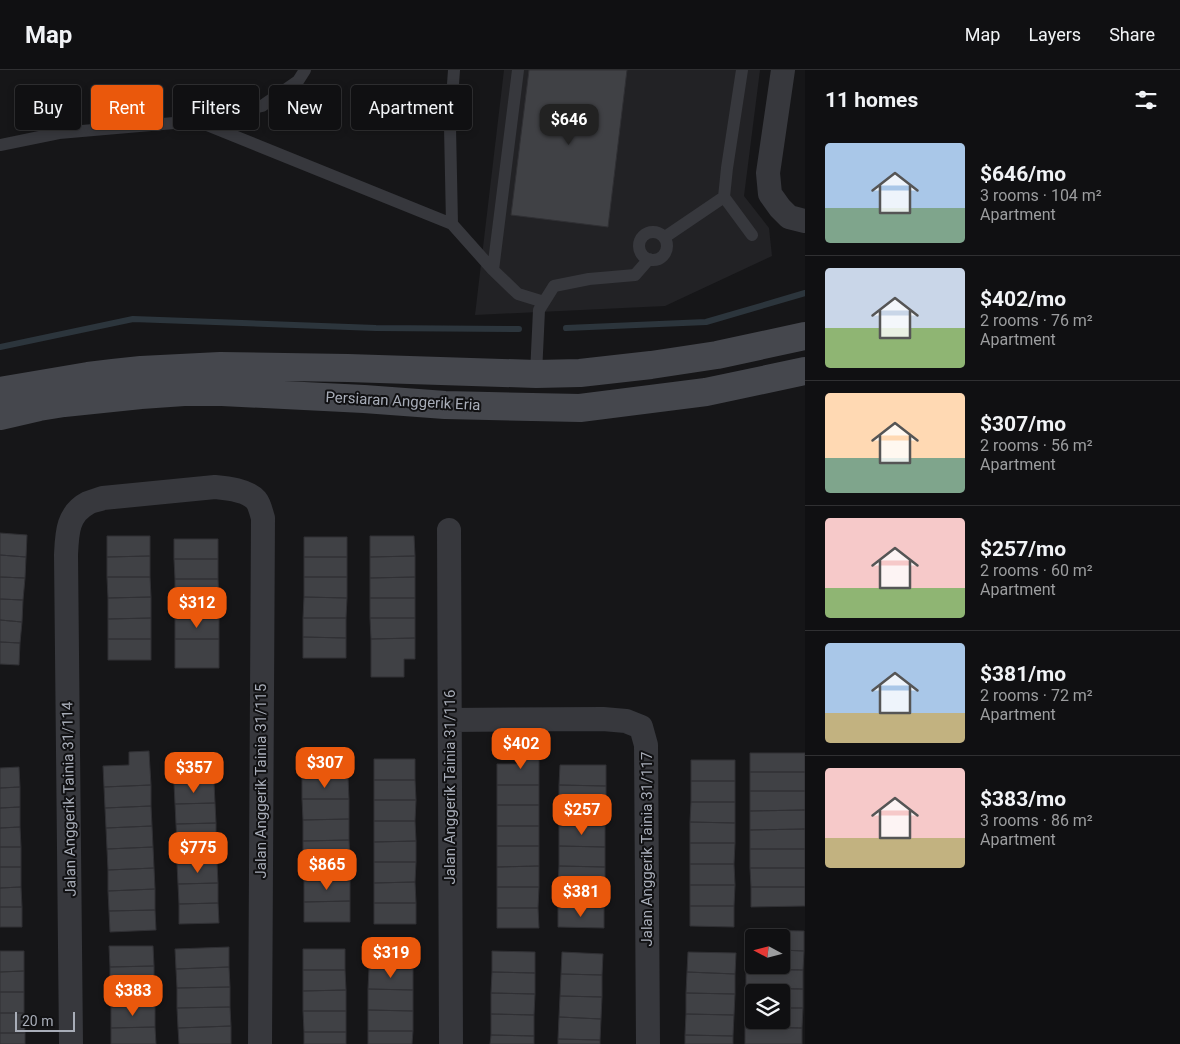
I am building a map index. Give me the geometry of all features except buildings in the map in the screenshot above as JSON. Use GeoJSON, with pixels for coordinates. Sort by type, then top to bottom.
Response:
{"type":"FeatureCollection","features":[{"type":"Feature","properties":{"kind":"main road","name":"Persiaran Anggerik Eria"},"geometry":{"type":"LineString","coordinates":[[0,392],[113,373],[220,366],[536,374],[580,373],[717,355],[805,336]]}},
{"type":"Feature","properties":{"kind":"main road","name":"Persiaran Anggerik Eria"},"geometry":{"type":"LineString","coordinates":[[0,416],[64,403],[184,392],[364,398],[445,405],[580,408],[706,392],[805,370]]}},
{"type":"Feature","properties":{"kind":"street"},"geometry":{"type":"LineString","coordinates":[[783,70],[768,173],[770,194],[789,217],[805,221]]}},
{"type":"Feature","properties":{"kind":"street","name":"Jalan Anggerik Tainia 31/114"},"geometry":{"type":"LineString","coordinates":[[71,1044],[66,555],[70,523],[76,512],[87,504],[103,498],[215,487],[238,490],[255,498],[263,518]]}},
{"type":"Feature","properties":{"kind":"street","name":"Jalan Anggerik Tainia 31/115"},"geometry":{"type":"LineString","coordinates":[[260,1044],[263,518]]}},
{"type":"Feature","properties":{"kind":"street","name":"Jalan Anggerik Tainia 31/116"},"geometry":{"type":"LineString","coordinates":[[449,530],[452,1044]]}},
{"type":"Feature","properties":{"kind":"street","name":"Jalan Anggerik Tainia 31/117"},"geometry":{"type":"LineString","coordinates":[[450,720],[604,719],[626,721],[641,727],[646,745],[648,1044]]}},
{"type":"Feature","properties":{"kind":"lane"},"geometry":{"type":"LineString","coordinates":[[259,107],[298,81],[305,70]]}},
{"type":"Feature","properties":{"kind":"lane"},"geometry":{"type":"LineString","coordinates":[[452,224],[450,127],[454,70]]}},
{"type":"Feature","properties":{"kind":"lane"},"geometry":{"type":"LineString","coordinates":[[493,270],[518,70]]}},
{"type":"Feature","properties":{"kind":"lane"},"geometry":{"type":"LineString","coordinates":[[742,70],[724,197],[752,235]]}},
{"type":"Feature","properties":{"kind":"lane"},"geometry":{"type":"LineString","coordinates":[[0,145],[59,133],[173,123]]}},
{"type":"Feature","properties":{"kind":"lane"},"geometry":{"type":"LineString","coordinates":[[219,130],[452,224],[493,270],[518,294],[544,302]]}},
{"type":"Feature","properties":{"kind":"lane"},"geometry":{"type":"LineString","coordinates":[[665,237],[724,197]]}},
{"type":"Feature","properties":{"kind":"lane"},"geometry":{"type":"LineString","coordinates":[[658,232],[665,237],[668,246],[665,254],[658,259],[644,257],[639,249],[639,244],[644,235],[658,232]]}},
{"type":"Feature","properties":{"kind":"lane"},"geometry":{"type":"LineString","coordinates":[[536,374],[540,310],[554,286],[589,279],[635,275],[649,259]]}},
{"type":"Feature","properties":{"kind":"shaded area"},"geometry":{"type":"Polygon","coordinates":[[[504,70],[760,70],[744,196],[769,228],[772,256],[665,306],[475,315],[504,70]]]}},
{"type":"Feature","properties":{"kind":"waterway"},"geometry":{"type":"LineString","coordinates":[[566,328],[706,322],[805,293]]}},
{"type":"Feature","properties":{"kind":"waterway"},"geometry":{"type":"LineString","coordinates":[[0,347],[133,319],[376,328],[519,329]]}}]}
